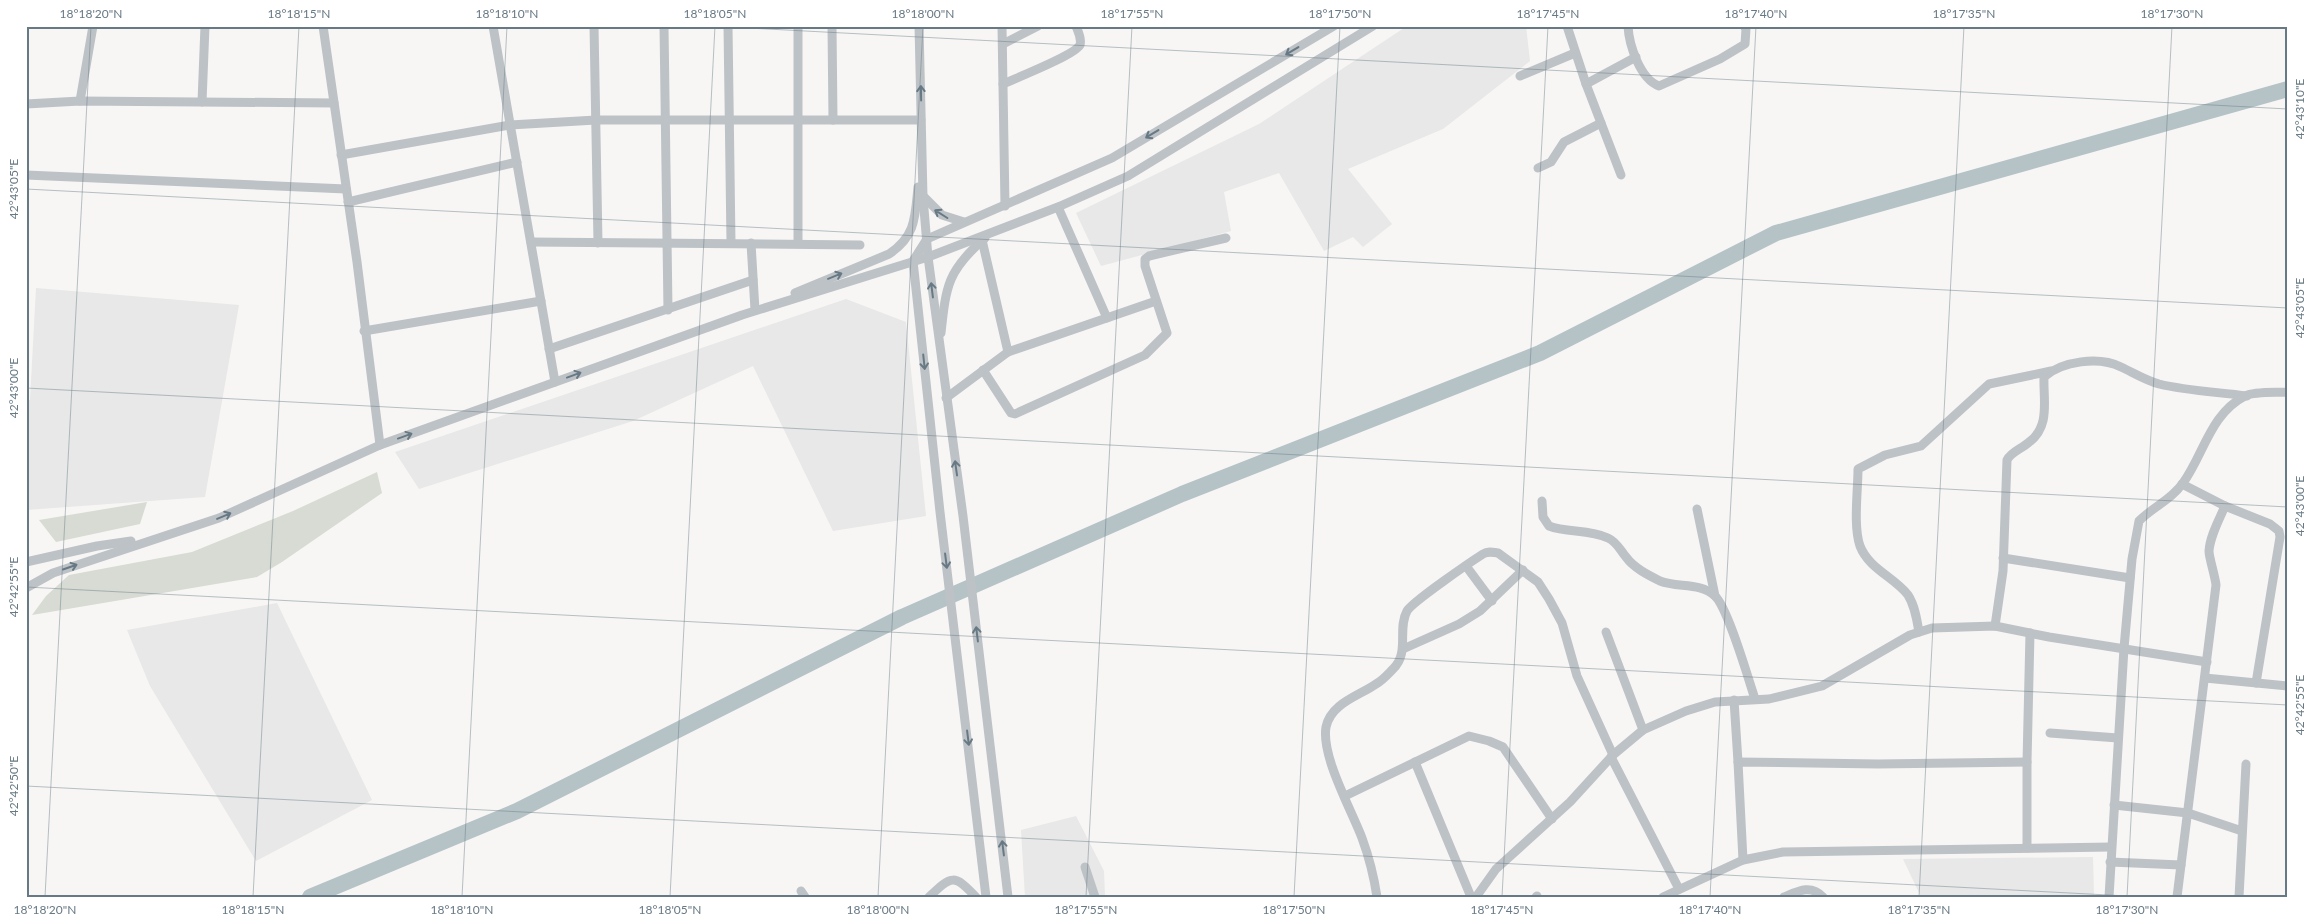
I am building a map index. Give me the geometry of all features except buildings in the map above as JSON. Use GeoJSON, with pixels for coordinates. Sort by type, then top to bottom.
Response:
{"type":"FeatureCollection","features":[{"type":"Feature","properties":{"kind":"street"},"geometry":{"type":"LineString","coordinates":[[80,101],[92,26]]}},
{"type":"Feature","properties":{"kind":"street"},"geometry":{"type":"LineString","coordinates":[[202,102],[205,26]]}},
{"type":"Feature","properties":{"kind":"street"},"geometry":{"type":"LineString","coordinates":[[322,26],[348,202],[380,445]]}},
{"type":"Feature","properties":{"kind":"street"},"geometry":{"type":"LineString","coordinates":[[493,26],[555,382]]}},
{"type":"Feature","properties":{"kind":"street"},"geometry":{"type":"LineString","coordinates":[[594,26],[598,243]]}},
{"type":"Feature","properties":{"kind":"street"},"geometry":{"type":"LineString","coordinates":[[664,26],[668,310]]}},
{"type":"Feature","properties":{"kind":"street"},"geometry":{"type":"LineString","coordinates":[[728,26],[731,243]]}},
{"type":"Feature","properties":{"kind":"street"},"geometry":{"type":"LineString","coordinates":[[798,26],[798,243]]}},
{"type":"Feature","properties":{"kind":"street"},"geometry":{"type":"LineString","coordinates":[[832,26],[832,120]]}},
{"type":"Feature","properties":{"kind":"street"},"geometry":{"type":"LineString","coordinates":[[919,26],[923,197],[928,238],[928,257],[963,516],[1008,897]]}},
{"type":"Feature","properties":{"kind":"street"},"geometry":{"type":"LineString","coordinates":[[1002,26],[1005,206]]}},
{"type":"Feature","properties":{"kind":"street"},"geometry":{"type":"LineString","coordinates":[[1003,44],[1038,26]]}},
{"type":"Feature","properties":{"kind":"street"},"geometry":{"type":"LineString","coordinates":[[1003,84],[1049,64],[1075,50],[1079,46],[1081,38],[1076,26]]}},
{"type":"Feature","properties":{"kind":"street"},"geometry":{"type":"LineString","coordinates":[[986,897],[940,512],[913,261],[928,238],[1112,158],[1334,26]]}},
{"type":"Feature","properties":{"kind":"street"},"geometry":{"type":"LineString","coordinates":[[742,315],[986,237],[1058,208],[1128,176],[1373,26]]}},
{"type":"Feature","properties":{"kind":"street"},"geometry":{"type":"LineString","coordinates":[[1567,26],[1586,84],[1622,175]]}},
{"type":"Feature","properties":{"kind":"street"},"geometry":{"type":"LineString","coordinates":[[1628,26],[1631,46],[1636,57],[1652,84],[1659,86],[1720,60],[1745,44],[1746,29],[1744,26]]}},
{"type":"Feature","properties":{"kind":"street"},"geometry":{"type":"LineString","coordinates":[[1520,76],[1575,53]]}},
{"type":"Feature","properties":{"kind":"street"},"geometry":{"type":"LineString","coordinates":[[1586,84],[1636,57]]}},
{"type":"Feature","properties":{"kind":"street"},"geometry":{"type":"LineString","coordinates":[[26,104],[80,101],[334,103]]}},
{"type":"Feature","properties":{"kind":"street"},"geometry":{"type":"LineString","coordinates":[[341,155],[510,125],[596,120],[921,120]]}},
{"type":"Feature","properties":{"kind":"street"},"geometry":{"type":"LineString","coordinates":[[1538,168],[1551,162],[1564,142],[1601,123]]}},
{"type":"Feature","properties":{"kind":"street"},"geometry":{"type":"LineString","coordinates":[[26,588],[53,573],[219,518],[380,445],[742,315],[889,254],[902,245],[913,223],[922,144]]}},
{"type":"Feature","properties":{"kind":"street"},"geometry":{"type":"LineString","coordinates":[[348,202],[517,162]]}},
{"type":"Feature","properties":{"kind":"street"},"geometry":{"type":"LineString","coordinates":[[26,175],[346,189]]}},
{"type":"Feature","properties":{"kind":"street"},"geometry":{"type":"LineString","coordinates":[[923,197],[942,215],[965,222]]}},
{"type":"Feature","properties":{"kind":"street"},"geometry":{"type":"LineString","coordinates":[[1058,208],[1107,318]]}},
{"type":"Feature","properties":{"kind":"street"},"geometry":{"type":"LineString","coordinates":[[939,348],[945,294],[956,268],[986,237]]}},
{"type":"Feature","properties":{"kind":"street"},"geometry":{"type":"LineString","coordinates":[[986,237],[1008,352]]}},
{"type":"Feature","properties":{"kind":"street"},"geometry":{"type":"LineString","coordinates":[[983,370],[1011,413],[1019,413],[1144,354],[1167,333],[1144,266],[1145,259],[1148,256],[1226,238]]}},
{"type":"Feature","properties":{"kind":"street"},"geometry":{"type":"LineString","coordinates":[[531,242],[798,243],[860,246]]}},
{"type":"Feature","properties":{"kind":"street"},"geometry":{"type":"LineString","coordinates":[[751,243],[755,310]]}},
{"type":"Feature","properties":{"kind":"street"},"geometry":{"type":"LineString","coordinates":[[549,349],[753,280]]}},
{"type":"Feature","properties":{"kind":"street"},"geometry":{"type":"LineString","coordinates":[[364,331],[541,301]]}},
{"type":"Feature","properties":{"kind":"street"},"geometry":{"type":"LineString","coordinates":[[946,398],[1008,352],[1156,301]]}},
{"type":"Feature","properties":{"kind":"street"},"geometry":{"type":"LineString","coordinates":[[1919,632],[1914,609],[1908,596],[1875,567],[1860,546],[1858,530],[1858,469],[1885,455],[1921,446],[1989,384],[2069,365],[2095,361],[2120,366],[2136,376],[2159,384],[2247,396],[2288,392]]}},
{"type":"Feature","properties":{"kind":"street"},"geometry":{"type":"LineString","coordinates":[[1995,626],[2003,558],[2006,460],[2031,441],[2040,430],[2046,408],[2044,377],[2052,370]]}},
{"type":"Feature","properties":{"kind":"street"},"geometry":{"type":"LineString","coordinates":[[2109,897],[2124,648],[2130,578],[2140,521],[2167,501],[2182,484],[2213,426],[2227,410],[2247,396]]}},
{"type":"Feature","properties":{"kind":"street"},"geometry":{"type":"LineString","coordinates":[[2182,484],[2225,506],[2270,524],[2279,531],[2280,537],[2256,683]]}},
{"type":"Feature","properties":{"kind":"street"},"geometry":{"type":"LineString","coordinates":[[1542,501],[1543,518],[1549,526],[1578,530],[1608,538],[1618,545],[1626,558],[1640,571],[1662,582],[1701,588],[1715,596]]}},
{"type":"Feature","properties":{"kind":"street"},"geometry":{"type":"LineString","coordinates":[[2177,897],[2216,585],[2209,552],[2212,538],[2225,506]]}},
{"type":"Feature","properties":{"kind":"street"},"geometry":{"type":"LineString","coordinates":[[1697,509],[1715,596],[1724,611],[1755,699]]}},
{"type":"Feature","properties":{"kind":"street"},"geometry":{"type":"LineString","coordinates":[[26,562],[96,546],[157,538]]}},
{"type":"Feature","properties":{"kind":"street"},"geometry":{"type":"LineString","coordinates":[[1377,897],[1373,872],[1363,840],[1326,750],[1326,726],[1334,712],[1348,700],[1378,684],[1397,665],[1403,648],[1404,622],[1407,611],[1415,603],[1466,566],[1491,552],[1498,553],[1538,582],[1562,623],[1577,676],[1612,756],[1686,897]]}},
{"type":"Feature","properties":{"kind":"street"},"geometry":{"type":"LineString","coordinates":[[2003,558],[2130,578]]}},
{"type":"Feature","properties":{"kind":"street"},"geometry":{"type":"LineString","coordinates":[[1466,566],[1492,602]]}},
{"type":"Feature","properties":{"kind":"street"},"geometry":{"type":"LineString","coordinates":[[1403,648],[1459,624],[1492,602],[1523,570]]}},
{"type":"Feature","properties":{"kind":"street"},"geometry":{"type":"LineString","coordinates":[[1476,897],[1496,869],[1570,802],[1612,756],[1643,730],[1686,711],[1715,702],[1794,694],[1822,686],[1880,651],[1919,632],[1954,626],[1995,626],[2206,662]]}},
{"type":"Feature","properties":{"kind":"street"},"geometry":{"type":"LineString","coordinates":[[1606,632],[1643,730]]}},
{"type":"Feature","properties":{"kind":"street"},"geometry":{"type":"LineString","coordinates":[[2027,848],[2030,633]]}},
{"type":"Feature","properties":{"kind":"street"},"geometry":{"type":"LineString","coordinates":[[2204,678],[2288,686]]}},
{"type":"Feature","properties":{"kind":"street"},"geometry":{"type":"LineString","coordinates":[[1734,700],[1742,860]]}},
{"type":"Feature","properties":{"kind":"street"},"geometry":{"type":"LineString","coordinates":[[2050,733],[2118,738]]}},
{"type":"Feature","properties":{"kind":"street"},"geometry":{"type":"LineString","coordinates":[[1345,796],[1469,736],[1490,741],[1502,747],[1552,819]]}},
{"type":"Feature","properties":{"kind":"street"},"geometry":{"type":"LineString","coordinates":[[1415,762],[1471,897]]}},
{"type":"Feature","properties":{"kind":"street"},"geometry":{"type":"LineString","coordinates":[[1738,762],[1878,764],[2027,762]]}},
{"type":"Feature","properties":{"kind":"street"},"geometry":{"type":"LineString","coordinates":[[2239,897],[2246,764]]}},
{"type":"Feature","properties":{"kind":"street"},"geometry":{"type":"LineString","coordinates":[[2114,805],[2188,813],[2242,831]]}},
{"type":"Feature","properties":{"kind":"street"},"geometry":{"type":"LineString","coordinates":[[1663,897],[1742,860],[1783,852],[2111,847]]}},
{"type":"Feature","properties":{"kind":"street"},"geometry":{"type":"LineString","coordinates":[[2110,862],[2181,865]]}},
{"type":"Feature","properties":{"kind":"street"},"geometry":{"type":"LineString","coordinates":[[1085,867],[1095,897]]}},
{"type":"Feature","properties":{"kind":"street"},"geometry":{"type":"LineString","coordinates":[[929,897],[950,880],[960,881],[976,897]]}},
{"type":"Feature","properties":{"kind":"street"},"geometry":{"type":"LineString","coordinates":[[1784,897],[1809,888],[1817,891],[1823,897]]}},
{"type":"Feature","properties":{"kind":"shaded area"},"geometry":{"type":"Polygon","coordinates":[[[1407,26],[1526,26],[1530,61],[1443,129],[1348,169],[1392,224],[1363,247],[1353,237],[1324,251],[1279,173],[1224,192],[1231,231],[1101,266],[1076,213],[1259,124],[1407,26]]]}},
{"type":"Feature","properties":{"kind":"shaded area"},"geometry":{"type":"Polygon","coordinates":[[[36,288],[239,305],[205,497],[26,510],[26,400],[30,400],[36,288]]]}},
{"type":"Feature","properties":{"kind":"shaded area"},"geometry":{"type":"Polygon","coordinates":[[[846,299],[906,322],[926,516],[833,531],[753,366],[633,421],[419,489],[395,452],[846,299]]]}},
{"type":"Feature","properties":{"kind":"shaded area"},"geometry":{"type":"Polygon","coordinates":[[[377,472],[382,493],[257,577],[32,615],[46,596],[69,575],[192,552],[293,511],[377,472]]]}},
{"type":"Feature","properties":{"kind":"shaded area"},"geometry":{"type":"Polygon","coordinates":[[[147,502],[140,524],[56,542],[39,520],[147,502]]]}},
{"type":"Feature","properties":{"kind":"shaded area"},"geometry":{"type":"Polygon","coordinates":[[[277,603],[372,800],[256,861],[150,686],[127,630],[277,603]]]}},
{"type":"Feature","properties":{"kind":"shaded area"},"geometry":{"type":"Polygon","coordinates":[[[1076,816],[1104,871],[1105,897],[1025,897],[1021,830],[1076,816]]]}},
{"type":"Feature","properties":{"kind":"shaded area"},"geometry":{"type":"Polygon","coordinates":[[[2093,857],[2094,897],[1921,897],[1903,859],[2093,857]]]}},
{"type":"Feature","properties":{"kind":"waterway"},"geometry":{"type":"LineString","coordinates":[[310,897],[517,811],[902,617],[1182,494],[1540,353],[1776,233],[2288,89]]}}]}
